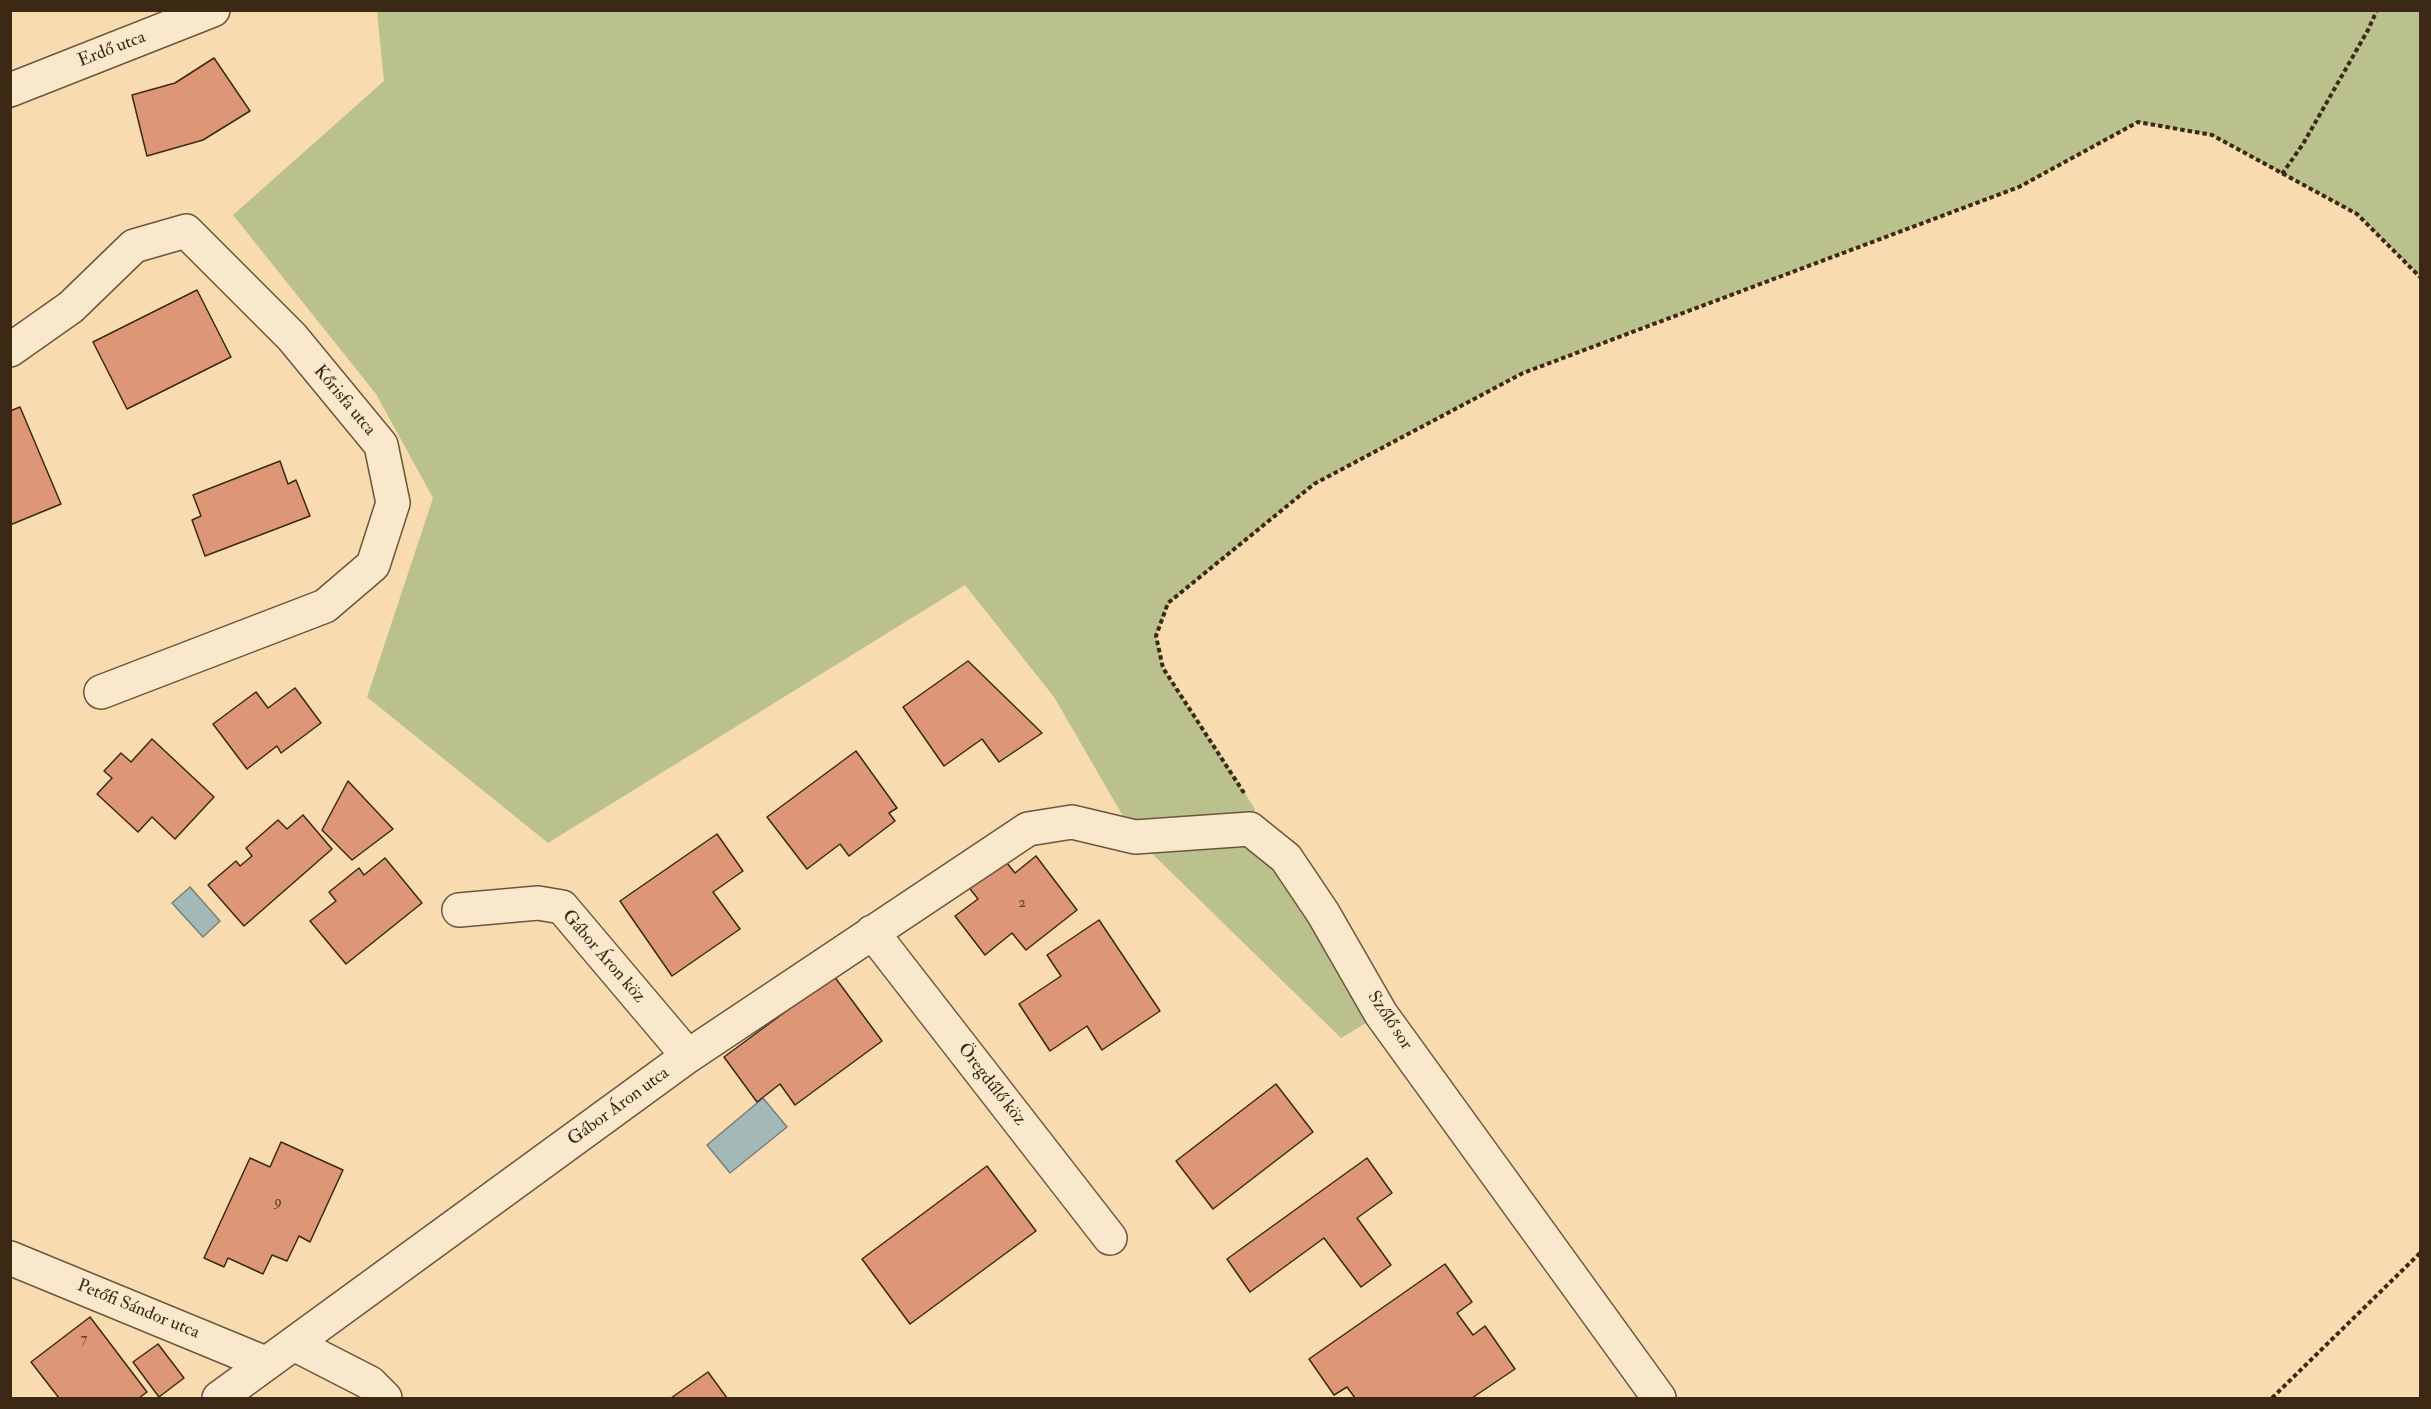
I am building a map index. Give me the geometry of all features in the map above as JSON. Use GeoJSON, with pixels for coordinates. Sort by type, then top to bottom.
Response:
{"type":"FeatureCollection","features":[{"type":"Feature","properties":{"kind":"street","name":"Erdő utca"},"geometry":{"type":"LineString","coordinates":[[10,90],[213,10]]}},
{"type":"Feature","properties":{"kind":"street","name":"Kőrisfa utca"},"geometry":{"type":"LineString","coordinates":[[10,350],[71,307],[134,246],[186,231],[292,337],[381,445],[393,503],[373,564],[365,572],[325,606],[101,692]]}},
{"type":"Feature","properties":{"kind":"street","name":"Szőlő sor"},"geometry":{"type":"LineString","coordinates":[[1028,829],[1072,822],[1135,837],[1250,829],[1286,858],[1323,913],[1381,1014],[1659,1398]]}},
{"type":"Feature","properties":{"kind":"street","name":"Gábor Áron utca"},"geometry":{"type":"LineString","coordinates":[[219,1398],[688,1056],[1028,829]]}},
{"type":"Feature","properties":{"kind":"street","name":"Gábor Áron köz"},"geometry":{"type":"LineString","coordinates":[[459,910],[538,903],[561,907],[688,1056]]}},
{"type":"Feature","properties":{"kind":"street","name":"Öregdűlő köz"},"geometry":{"type":"LineString","coordinates":[[872,932],[1110,1238]]}},
{"type":"Feature","properties":{"kind":"street","name":"Petőfi Sándor utca"},"geometry":{"type":"LineString","coordinates":[[10,1258],[265,1363]]}},
{"type":"Feature","properties":{"kind":"street"},"geometry":{"type":"LineString","coordinates":[[294,1344],[370,1383],[385,1398]]}},
{"type":"Feature","properties":{"kind":"path"},"geometry":{"type":"LineString","coordinates":[[2282,174],[2309,134],[2377,10]]}},
{"type":"Feature","properties":{"kind":"path"},"geometry":{"type":"LineString","coordinates":[[1248,799],[1163,668],[1156,636],[1168,603],[1314,484],[1522,373],[2019,187],[2138,122],[2212,135],[2357,214],[2421,277]]}},
{"type":"Feature","properties":{"kind":"path"},"geometry":{"type":"LineString","coordinates":[[2272,1398],[2421,1253]]}},
{"type":"Feature","properties":{"kind":"green space"},"geometry":{"type":"Polygon","coordinates":[[[377,11],[2420,11],[2420,277],[2357,214],[2212,135],[2138,122],[2019,187],[1522,373],[1314,484],[1169,603],[1156,636],[1163,668],[1255,809],[1250,829],[1381,1014],[1341,1038],[1135,837],[1054,697],[965,585],[548,843],[367,697],[433,498],[376,394],[233,215],[384,81],[377,11]]]}},
{"type":"Feature","properties":{"kind":"water"},"geometry":{"type":"Polygon","coordinates":[[[190,887],[220,921],[203,937],[172,903],[190,887]]]}},
{"type":"Feature","properties":{"kind":"water"},"geometry":{"type":"Polygon","coordinates":[[[763,1098],[787,1127],[730,1173],[707,1145],[763,1098]]]}},
{"type":"Feature","properties":{"kind":"building"},"geometry":{"type":"Polygon","coordinates":[[[214,58],[250,111],[203,140],[147,156],[132,95],[175,83],[214,58]]]}},
{"type":"Feature","properties":{"kind":"building"},"geometry":{"type":"Polygon","coordinates":[[[197,290],[231,357],[127,409],[93,342],[197,290]]]}},
{"type":"Feature","properties":{"kind":"building"},"geometry":{"type":"Polygon","coordinates":[[[20,407],[61,504],[10,525],[10,411],[20,407]]]}},
{"type":"Feature","properties":{"kind":"building"},"geometry":{"type":"Polygon","coordinates":[[[280,461],[288,484],[296,480],[310,516],[205,556],[192,520],[201,516],[193,495],[280,461]]]}},
{"type":"Feature","properties":{"kind":"building"},"geometry":{"type":"Polygon","coordinates":[[[968,661],[1042,733],[999,762],[982,739],[944,766],[903,707],[968,661]]]}},
{"type":"Feature","properties":{"kind":"building"},"geometry":{"type":"Polygon","coordinates":[[[295,688],[321,723],[281,753],[277,746],[247,769],[213,724],[256,692],[268,708],[295,688]]]}},
{"type":"Feature","properties":{"kind":"building"},"geometry":{"type":"Polygon","coordinates":[[[152,739],[214,797],[175,839],[152,817],[138,832],[97,794],[112,778],[104,771],[121,753],[131,762],[152,739]]]}},
{"type":"Feature","properties":{"kind":"building"},"geometry":{"type":"Polygon","coordinates":[[[856,751],[897,808],[889,813],[895,821],[849,856],[840,844],[807,869],[767,817],[856,751]]]}},
{"type":"Feature","properties":{"kind":"building"},"geometry":{"type":"Polygon","coordinates":[[[348,781],[393,829],[352,860],[322,830],[348,781]]]}},
{"type":"Feature","properties":{"kind":"building"},"geometry":{"type":"Polygon","coordinates":[[[303,815],[332,849],[244,926],[208,885],[236,861],[240,866],[252,856],[246,848],[278,820],[287,829],[303,815]]]}},
{"type":"Feature","properties":{"kind":"building"},"geometry":{"type":"Polygon","coordinates":[[[717,834],[743,871],[713,892],[740,929],[672,976],[620,901],[717,834]]]}},
{"type":"Feature","properties":{"kind":"building"},"geometry":{"type":"Polygon","coordinates":[[[1036,856],[1077,910],[1026,950],[1012,933],[985,955],[955,916],[978,899],[967,885],[1003,858],[1015,873],[1036,856]]]}},
{"type":"Feature","properties":{"kind":"building"},"geometry":{"type":"Polygon","coordinates":[[[385,858],[422,903],[346,964],[310,921],[336,901],[329,892],[359,868],[364,875],[385,858]]]}},
{"type":"Feature","properties":{"kind":"building"},"geometry":{"type":"Polygon","coordinates":[[[1099,920],[1160,1011],[1102,1050],[1087,1026],[1050,1051],[1019,1004],[1061,976],[1047,955],[1099,920]]]}},
{"type":"Feature","properties":{"kind":"building"},"geometry":{"type":"Polygon","coordinates":[[[834,976],[882,1041],[795,1105],[780,1084],[757,1102],[724,1057],[834,976]]]}},
{"type":"Feature","properties":{"kind":"building"},"geometry":{"type":"Polygon","coordinates":[[[1276,1084],[1313,1132],[1213,1209],[1176,1161],[1276,1084]]]}},
{"type":"Feature","properties":{"kind":"building"},"geometry":{"type":"Polygon","coordinates":[[[281,1142],[343,1170],[310,1242],[299,1236],[287,1261],[272,1255],[263,1274],[228,1258],[224,1267],[204,1258],[250,1158],[270,1167],[281,1142]]]}},
{"type":"Feature","properties":{"kind":"building"},"geometry":{"type":"Polygon","coordinates":[[[1367,1158],[1392,1193],[1357,1218],[1391,1265],[1361,1287],[1324,1238],[1250,1292],[1227,1259],[1367,1158]]]}},
{"type":"Feature","properties":{"kind":"building"},"geometry":{"type":"Polygon","coordinates":[[[987,1166],[1036,1231],[910,1324],[862,1259],[987,1166]]]}},
{"type":"Feature","properties":{"kind":"building"},"geometry":{"type":"Polygon","coordinates":[[[1445,1264],[1472,1302],[1457,1313],[1473,1335],[1485,1326],[1515,1369],[1472,1398],[1355,1398],[1347,1387],[1334,1395],[1309,1359],[1445,1264]]]}},
{"type":"Feature","properties":{"kind":"building"},"geometry":{"type":"Polygon","coordinates":[[[90,1317],[147,1392],[139,1398],[59,1398],[31,1362],[90,1317]]]}},
{"type":"Feature","properties":{"kind":"building"},"geometry":{"type":"Polygon","coordinates":[[[158,1344],[184,1378],[159,1397],[133,1362],[158,1344]]]}},
{"type":"Feature","properties":{"kind":"building"},"geometry":{"type":"Polygon","coordinates":[[[708,1372],[727,1398],[671,1398],[708,1372]]]}}]}
